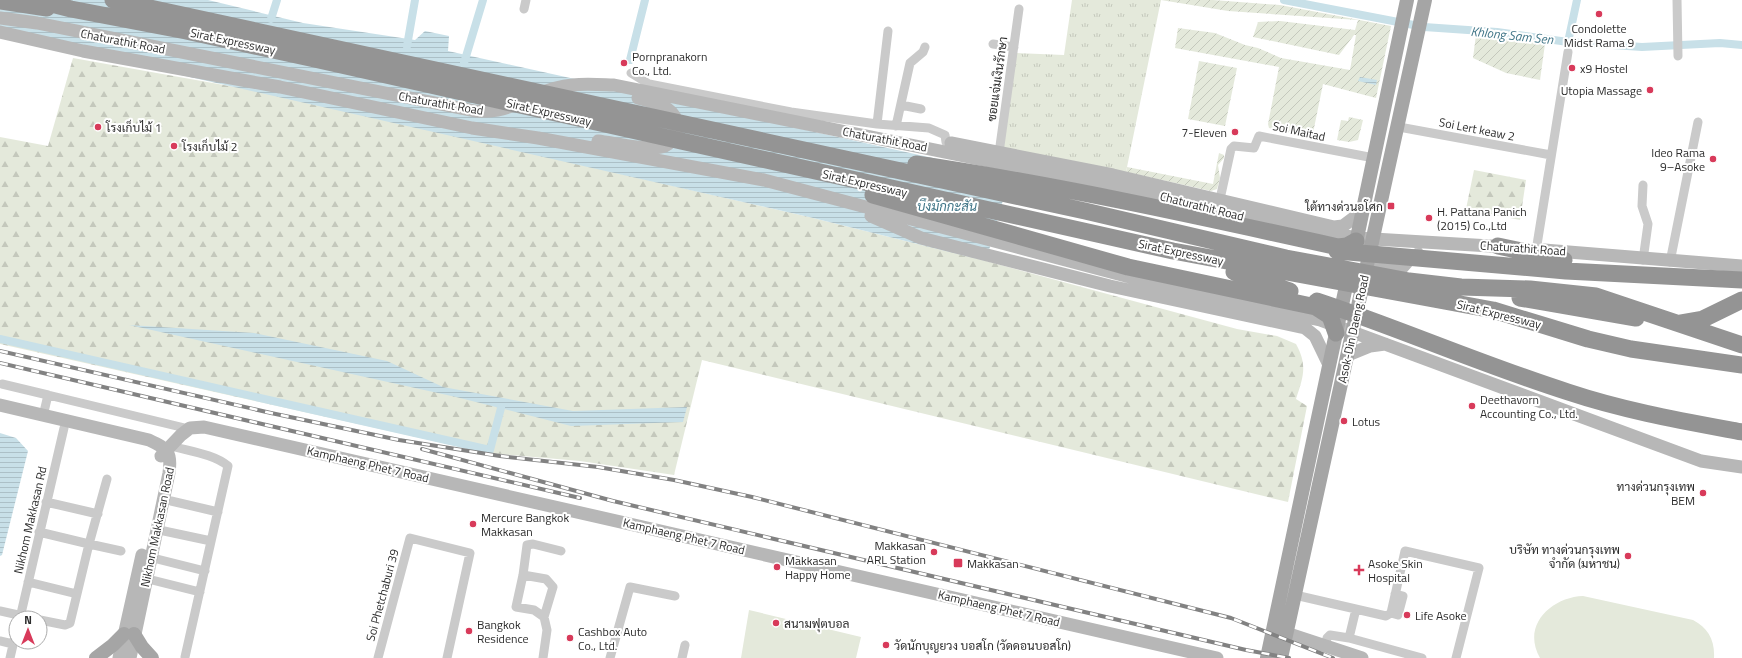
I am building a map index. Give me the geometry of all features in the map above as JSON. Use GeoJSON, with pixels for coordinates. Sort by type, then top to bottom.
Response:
{"type":"FeatureCollection","features":[{"type":"Feature","properties":{"kind":"highway","name":"Sirat Expressway"},"geometry":{"type":"LineString","coordinates":[[36,0],[72,9],[186,31],[1173,251],[1493,310],[1588,339],[1632,350],[1742,365]]}},
{"type":"Feature","properties":{"kind":"highway","name":"Sirat Expressway"},"geometry":{"type":"LineString","coordinates":[[113,0],[1182,233],[1286,258],[1409,281],[1461,288],[1530,289],[1596,296],[1742,345]]}},
{"type":"Feature","properties":{"kind":"highway"},"geometry":{"type":"LineString","coordinates":[[0,1],[48,8],[72,9]]}},
{"type":"Feature","properties":{"kind":"highway"},"geometry":{"type":"LineString","coordinates":[[790,147],[899,161],[1006,178],[1154,207],[1213,221],[1338,246],[1347,246],[1356,241]]}},
{"type":"Feature","properties":{"kind":"highway"},"geometry":{"type":"LineString","coordinates":[[741,155],[927,211],[1128,267],[1316,307],[1330,316],[1336,333]]}},
{"type":"Feature","properties":{"kind":"highway"},"geometry":{"type":"LineString","coordinates":[[1182,233],[1331,251],[1566,271],[1742,280]]}},
{"type":"Feature","properties":{"kind":"highway"},"geometry":{"type":"LineString","coordinates":[[1498,246],[1554,259],[1652,268],[1716,286],[1742,300]]}},
{"type":"Feature","properties":{"kind":"highway"},"geometry":{"type":"LineString","coordinates":[[1173,251],[1341,309],[1496,368],[1609,404],[1742,432]]}},
{"type":"Feature","properties":{"kind":"highway"},"geometry":{"type":"LineString","coordinates":[[1401,269],[1436,273],[1471,290],[1672,324],[1688,323],[1703,319],[1742,300]]}},
{"type":"Feature","properties":{"kind":"main road","name":"Asok-Din Daeng Road"},"geometry":{"type":"LineString","coordinates":[[1267,658],[1407,0]]}},
{"type":"Feature","properties":{"kind":"main road","name":"Asok-Din Daeng Road"},"geometry":{"type":"LineString","coordinates":[[1281,658],[1399,127],[1425,1]]}},
{"type":"Feature","properties":{"kind":"main road","name":"Chaturathit Road"},"geometry":{"type":"LineString","coordinates":[[0,9],[37,23]]}},
{"type":"Feature","properties":{"kind":"main road","name":"Chaturathit Road"},"geometry":{"type":"LineString","coordinates":[[0,18],[37,23],[475,111],[489,112],[502,110],[556,86],[568,84],[614,85],[1162,196],[1274,223],[1357,238],[1498,246],[1742,266]]}},
{"type":"Feature","properties":{"kind":"main road","name":"Chaturathit Road"},"geometry":{"type":"LineString","coordinates":[[0,32],[83,51],[280,87],[472,128],[538,138],[764,180],[829,199],[1190,293],[1320,320],[1701,461],[1742,467]]}},
{"type":"Feature","properties":{"kind":"main road"},"geometry":{"type":"LineString","coordinates":[[538,138],[568,137],[652,148],[665,146],[670,142],[675,135],[677,122],[670,110],[665,106],[619,92],[603,85]]}},
{"type":"Feature","properties":{"kind":"main road"},"geometry":{"type":"LineString","coordinates":[[856,133],[946,142],[1113,174],[1334,227],[1343,226],[1363,211]]}},
{"type":"Feature","properties":{"kind":"main road"},"geometry":{"type":"LineString","coordinates":[[829,199],[921,238],[1110,286],[1305,328],[1315,336],[1329,365]]}},
{"type":"Feature","properties":{"kind":"main road","name":"Chaturathit Road"},"geometry":{"type":"LineString","coordinates":[[1401,269],[1408,261],[1418,254],[1436,247],[1459,246],[1742,266]]}},
{"type":"Feature","properties":{"kind":"main road"},"geometry":{"type":"LineString","coordinates":[[1371,250],[1373,258],[1379,266],[1401,269]]}},
{"type":"Feature","properties":{"kind":"main road"},"geometry":{"type":"LineString","coordinates":[[1357,313],[1377,332],[1398,341],[1645,433],[1742,464]]}},
{"type":"Feature","properties":{"kind":"main road"},"geometry":{"type":"LineString","coordinates":[[1348,356],[1370,346],[1398,341]]}},
{"type":"Feature","properties":{"kind":"main road","name":"Nikhom Makkasan Road"},"geometry":{"type":"LineString","coordinates":[[0,405],[149,440],[166,451],[171,460],[129,634],[119,658]]}},
{"type":"Feature","properties":{"kind":"main road","name":"Nikhom Makkasan Road"},"geometry":{"type":"LineString","coordinates":[[0,413],[166,451]]}},
{"type":"Feature","properties":{"kind":"main road","name":"Kamphaeng Phet 7 Road"},"geometry":{"type":"LineString","coordinates":[[189,429],[204,427],[1217,658]]}},
{"type":"Feature","properties":{"kind":"main road"},"geometry":{"type":"LineString","coordinates":[[166,451],[189,429]]}},
{"type":"Feature","properties":{"kind":"main road"},"geometry":{"type":"LineString","coordinates":[[1286,633],[1362,658]]}},
{"type":"Feature","properties":{"kind":"main road"},"geometry":{"type":"LineString","coordinates":[[96,658],[129,634],[152,658]]}},
{"type":"Feature","properties":{"kind":"main road","name":"Nikhom Makkasan Road"},"geometry":{"type":"LineString","coordinates":[[129,634],[130,658]]}},
{"type":"Feature","properties":{"kind":"street"},"geometry":{"type":"LineString","coordinates":[[1677,0],[1677,54]]}},
{"type":"Feature","properties":{"kind":"street","name":"ซอยแจ่มเงินรักษา"},"geometry":{"type":"LineString","coordinates":[[999,152],[1019,9]]}},
{"type":"Feature","properties":{"kind":"street"},"geometry":{"type":"LineString","coordinates":[[877,124],[888,31]]}},
{"type":"Feature","properties":{"kind":"street"},"geometry":{"type":"LineString","coordinates":[[993,44],[1014,47]]}},
{"type":"Feature","properties":{"kind":"street"},"geometry":{"type":"LineString","coordinates":[[896,126],[910,63],[923,52],[925,47]]}},
{"type":"Feature","properties":{"kind":"street"},"geometry":{"type":"LineString","coordinates":[[1536,251],[1568,52]]}},
{"type":"Feature","properties":{"kind":"street"},"geometry":{"type":"LineString","coordinates":[[631,73],[648,84],[791,112],[877,124],[929,128],[944,135],[946,142]]}},
{"type":"Feature","properties":{"kind":"street"},"geometry":{"type":"LineString","coordinates":[[901,105],[921,109]]}},
{"type":"Feature","properties":{"kind":"street"},"geometry":{"type":"LineString","coordinates":[[1670,262],[1698,122]]}},
{"type":"Feature","properties":{"kind":"street","name":"Soi Lert keaw 2"},"geometry":{"type":"LineString","coordinates":[[1399,127],[1551,155]]}},
{"type":"Feature","properties":{"kind":"street","name":"Soi Maitad"},"geometry":{"type":"LineString","coordinates":[[1220,199],[1231,149],[1234,146],[1254,148],[1259,136],[1374,158]]}},
{"type":"Feature","properties":{"kind":"street"},"geometry":{"type":"LineString","coordinates":[[1643,260],[1648,224],[1642,206],[1644,185]]}},
{"type":"Feature","properties":{"kind":"street"},"geometry":{"type":"LineString","coordinates":[[2,384],[189,429]]}},
{"type":"Feature","properties":{"kind":"street"},"geometry":{"type":"LineString","coordinates":[[43,416],[48,395]]}},
{"type":"Feature","properties":{"kind":"street","name":"Nikhom Makkasan Rd"},"geometry":{"type":"LineString","coordinates":[[22,610],[64,428]]}},
{"type":"Feature","properties":{"kind":"street"},"geometry":{"type":"LineString","coordinates":[[166,451],[213,458],[228,466],[185,656]]}},
{"type":"Feature","properties":{"kind":"street"},"geometry":{"type":"LineString","coordinates":[[48,622],[66,625],[69,624],[107,479]]}},
{"type":"Feature","properties":{"kind":"street"},"geometry":{"type":"LineString","coordinates":[[171,501],[218,512]]}},
{"type":"Feature","properties":{"kind":"street"},"geometry":{"type":"LineString","coordinates":[[46,502],[98,514]]}},
{"type":"Feature","properties":{"kind":"street"},"geometry":{"type":"LineString","coordinates":[[164,531],[211,541]]}},
{"type":"Feature","properties":{"kind":"street"},"geometry":{"type":"LineString","coordinates":[[40,532],[121,551]]}},
{"type":"Feature","properties":{"kind":"street","name":"Soi Phetchaburi 39"},"geometry":{"type":"LineString","coordinates":[[378,658],[410,538],[470,553],[447,658]]}},
{"type":"Feature","properties":{"kind":"street"},"geometry":{"type":"LineString","coordinates":[[544,617],[534,610],[516,607],[523,575],[526,545],[533,544],[561,551]]}},
{"type":"Feature","properties":{"kind":"street"},"geometry":{"type":"LineString","coordinates":[[1295,595],[1386,616],[1391,613],[1405,551],[1479,568],[1456,658]]}},
{"type":"Feature","properties":{"kind":"street"},"geometry":{"type":"LineString","coordinates":[[156,560],[205,571]]}},
{"type":"Feature","properties":{"kind":"street"},"geometry":{"type":"LineString","coordinates":[[523,575],[546,579],[553,587],[544,617],[547,630],[543,658]]}},
{"type":"Feature","properties":{"kind":"street"},"geometry":{"type":"LineString","coordinates":[[152,580],[200,592]]}},
{"type":"Feature","properties":{"kind":"street"},"geometry":{"type":"LineString","coordinates":[[28,582],[77,594]]}},
{"type":"Feature","properties":{"kind":"street"},"geometry":{"type":"LineString","coordinates":[[610,658],[630,587],[675,596]]}},
{"type":"Feature","properties":{"kind":"street"},"geometry":{"type":"LineString","coordinates":[[1349,638],[1356,609]]}},
{"type":"Feature","properties":{"kind":"street"},"geometry":{"type":"LineString","coordinates":[[1325,646],[1327,638],[1330,635],[1349,638],[1422,658]]}},
{"type":"Feature","properties":{"kind":"street"},"geometry":{"type":"LineString","coordinates":[[682,658],[685,644]]}},
{"type":"Feature","properties":{"kind":"green space"},"geometry":{"type":"Polygon","coordinates":[[[1072,0],[1161,0],[1126,172],[1003,148],[1015,53],[1064,55],[1072,0]]]}},
{"type":"Feature","properties":{"kind":"green space"},"geometry":{"type":"Polygon","coordinates":[[[1161,0],[1213,0],[1280,5],[1391,26],[1376,98],[1323,84],[1312,138],[1269,128],[1268,124],[1279,67],[1175,48],[1178,28],[1215,33],[1245,45],[1258,48],[1281,58],[1350,70],[1356,35],[1354,35],[1339,55],[1253,37],[1258,22],[1280,21],[1355,30],[1358,20],[1228,11],[1161,0]]]}},
{"type":"Feature","properties":{"kind":"green space"},"geometry":{"type":"Polygon","coordinates":[[[1476,35],[1545,44],[1540,80],[1506,73],[1473,58],[1476,35]]]}},
{"type":"Feature","properties":{"kind":"green space"},"geometry":{"type":"Polygon","coordinates":[[[73,58],[268,93],[809,217],[986,261],[1237,329],[1277,336],[1296,344],[1300,352],[1303,372],[1296,399],[1307,406],[1288,502],[702,360],[674,475],[580,461],[488,453],[0,344],[0,137],[48,146],[73,58]]]}},
{"type":"Feature","properties":{"kind":"green space"},"geometry":{"type":"Polygon","coordinates":[[[1199,61],[1237,68],[1225,126],[1188,119],[1199,61]]]}},
{"type":"Feature","properties":{"kind":"green space"},"geometry":{"type":"Polygon","coordinates":[[[1349,117],[1363,120],[1358,140],[1349,142],[1337,140],[1341,120],[1348,121],[1349,117]]]}},
{"type":"Feature","properties":{"kind":"green space"},"geometry":{"type":"Polygon","coordinates":[[[1219,153],[1224,155],[1224,158],[1218,165],[1220,178],[1217,189],[1211,191],[1126,172],[1127,167],[1213,184],[1219,153]]]}},
{"type":"Feature","properties":{"kind":"green space"},"geometry":{"type":"Polygon","coordinates":[[[1474,170],[1526,180],[1520,220],[1466,209],[1474,170]]]}},
{"type":"Feature","properties":{"kind":"green space"},"geometry":{"type":"Polygon","coordinates":[[[1583,596],[1693,620],[1703,627],[1710,635],[1714,658],[1540,658],[1535,646],[1534,635],[1537,624],[1543,615],[1551,607],[1561,601],[1583,596]]]}},
{"type":"Feature","properties":{"kind":"green space","name":"สนามฟุตบอล"},"geometry":{"type":"Polygon","coordinates":[[[749,610],[861,637],[856,658],[741,658],[749,610]]]}},
{"type":"Feature","properties":{"kind":"water","name":"บึงมักกะสัน"},"geometry":{"type":"Polygon","coordinates":[[[0,0],[208,0],[303,23],[415,40],[425,31],[449,36],[448,51],[1010,175],[986,261],[809,217],[0,34],[0,0]]]}},
{"type":"Feature","properties":{"kind":"water"},"geometry":{"type":"Polygon","coordinates":[[[1360,77],[1377,80],[1376,85],[1358,81],[1360,77]]]}},
{"type":"Feature","properties":{"kind":"water"},"geometry":{"type":"Polygon","coordinates":[[[129,325],[254,333],[387,361],[443,387],[573,411],[687,407],[683,422],[571,426],[456,397],[129,325]]]}},
{"type":"Feature","properties":{"kind":"water"},"geometry":{"type":"Polygon","coordinates":[[[0,433],[16,438],[28,451],[2,555],[0,556],[0,433]]]}},
{"type":"Feature","properties":{"kind":"waterway"},"geometry":{"type":"LineString","coordinates":[[271,19],[277,0]]}},
{"type":"Feature","properties":{"kind":"waterway"},"geometry":{"type":"LineString","coordinates":[[407,46],[415,0]]}},
{"type":"Feature","properties":{"kind":"waterway"},"geometry":{"type":"LineString","coordinates":[[464,63],[483,0]]}},
{"type":"Feature","properties":{"kind":"waterway"},"geometry":{"type":"LineString","coordinates":[[630,60],[645,0]]}},
{"type":"Feature","properties":{"kind":"waterway","name":"Khlong Sam Sen"},"geometry":{"type":"LineString","coordinates":[[1284,0],[1424,27],[1497,32],[1568,42],[1642,47],[1720,43],[1742,45]]}},
{"type":"Feature","properties":{"kind":"waterway"},"geometry":{"type":"LineString","coordinates":[[1568,42],[1577,0]]}},
{"type":"Feature","properties":{"kind":"waterway"},"geometry":{"type":"LineString","coordinates":[[0,339],[490,450],[501,408]]}},
{"type":"Feature","properties":{"kind":"railway"},"geometry":{"type":"LineString","coordinates":[[0,351],[271,413],[399,440],[500,456],[598,467],[674,480],[752,497],[1231,618],[1333,658]]}},
{"type":"Feature","properties":{"kind":"railway"},"geometry":{"type":"LineString","coordinates":[[0,363],[580,498]]}},
{"type":"Feature","properties":{"kind":"railway"},"geometry":{"type":"LineString","coordinates":[[422,449],[613,501],[1246,650],[1289,658]]}},
{"type":"Feature","properties":{"kind":"place","name":"Condolette Midst Rama 9"},"geometry":{"type":"Point","coordinates":[1599,14]}},
{"type":"Feature","properties":{"kind":"place","name":"Pornpranakorn Co., Ltd."},"geometry":{"type":"Point","coordinates":[624,63]}},
{"type":"Feature","properties":{"kind":"place","name":"x9 Hostel"},"geometry":{"type":"Point","coordinates":[1572,68]}},
{"type":"Feature","properties":{"kind":"place","name":"Utopia Massage"},"geometry":{"type":"Point","coordinates":[1650,90]}},
{"type":"Feature","properties":{"kind":"place","name":"โรงเก็บไม้ 1"},"geometry":{"type":"Point","coordinates":[98,127]}},
{"type":"Feature","properties":{"kind":"place","name":"7-Eleven"},"geometry":{"type":"Point","coordinates":[1235,132]}},
{"type":"Feature","properties":{"kind":"place","name":"โรงเก็บไม้ 2"},"geometry":{"type":"Point","coordinates":[174,146]}},
{"type":"Feature","properties":{"kind":"place","name":"Ideo Rama 9–Asoke"},"geometry":{"type":"Point","coordinates":[1713,159]}},
{"type":"Feature","properties":{"kind":"place","name":"ใต้ทางด่วนอโศก"},"geometry":{"type":"Point","coordinates":[1391,206]}},
{"type":"Feature","properties":{"kind":"place","name":"H. Pattana Panich (2015) Co.,Ltd"},"geometry":{"type":"Point","coordinates":[1429,218]}},
{"type":"Feature","properties":{"kind":"place","name":"Deethavorn Accounting Co., Ltd."},"geometry":{"type":"Point","coordinates":[1472,406]}},
{"type":"Feature","properties":{"kind":"place","name":"Lotus"},"geometry":{"type":"Point","coordinates":[1344,421]}},
{"type":"Feature","properties":{"kind":"place","name":"ทางด่วนกรุงเทพ BEM"},"geometry":{"type":"Point","coordinates":[1703,493]}},
{"type":"Feature","properties":{"kind":"place","name":"Mercure Bangkok Makkasan"},"geometry":{"type":"Point","coordinates":[473,524]}},
{"type":"Feature","properties":{"kind":"place","name":"Makkasan ARL Station"},"geometry":{"type":"Point","coordinates":[934,552]}},
{"type":"Feature","properties":{"kind":"place","name":"บริษัท ทางด่วนกรุงเทพ จำกัด (มหาชน)"},"geometry":{"type":"Point","coordinates":[1628,556]}},
{"type":"Feature","properties":{"kind":"place","name":"Makkasan"},"geometry":{"type":"Point","coordinates":[958,563]}},
{"type":"Feature","properties":{"kind":"place","name":"Makkasan Happy Home"},"geometry":{"type":"Point","coordinates":[777,567]}},
{"type":"Feature","properties":{"kind":"place","name":"Asoke Skin Hospital"},"geometry":{"type":"Point","coordinates":[1359,570]}},
{"type":"Feature","properties":{"kind":"place","name":"Life Asoke"},"geometry":{"type":"Point","coordinates":[1407,615]}},
{"type":"Feature","properties":{"kind":"place","name":"สนามฟุตบอล"},"geometry":{"type":"Point","coordinates":[776,623]}},
{"type":"Feature","properties":{"kind":"place","name":"Bangkok Residence"},"geometry":{"type":"Point","coordinates":[469,631]}},
{"type":"Feature","properties":{"kind":"place","name":"Cashbox Auto Co., Ltd."},"geometry":{"type":"Point","coordinates":[570,638]}},
{"type":"Feature","properties":{"kind":"place","name":"วัดนักบุญยวง บอสโก (วัดดอนบอสโก)"},"geometry":{"type":"Point","coordinates":[886,645]}}]}
